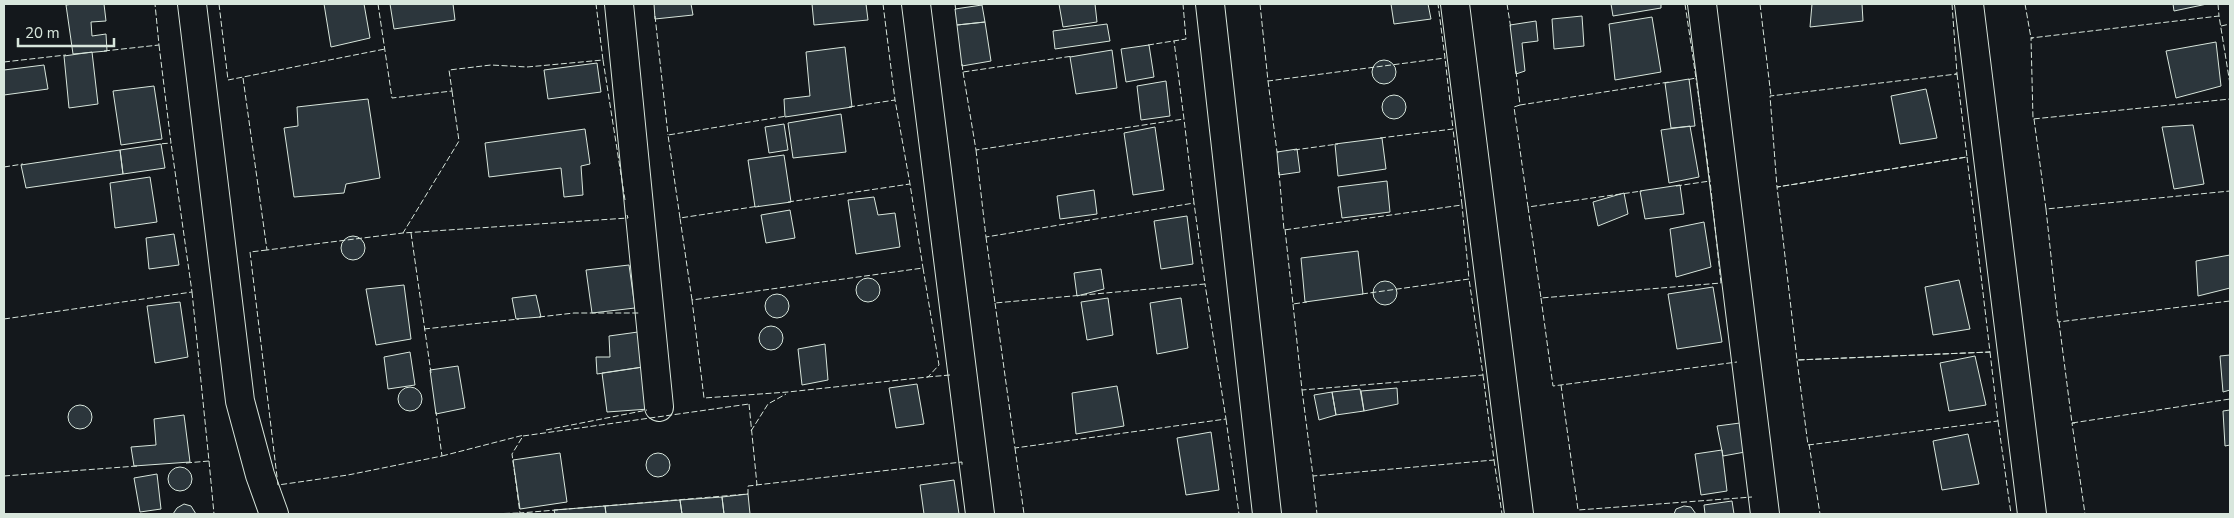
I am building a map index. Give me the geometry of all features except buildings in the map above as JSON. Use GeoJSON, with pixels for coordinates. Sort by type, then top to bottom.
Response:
{"type":"FeatureCollection","features":[{"type":"Feature","properties":{"kind":"street"},"geometry":{"type":"LineString","coordinates":[[192,4],[240,401],[260,475],[274,514]]}},
{"type":"Feature","properties":{"kind":"street"},"geometry":{"type":"LineString","coordinates":[[619,4],[659,407]]}},
{"type":"Feature","properties":{"kind":"street"},"geometry":{"type":"LineString","coordinates":[[916,4],[980,514]]}},
{"type":"Feature","properties":{"kind":"street"},"geometry":{"type":"LineString","coordinates":[[1210,4],[1267,514]]}},
{"type":"Feature","properties":{"kind":"street"},"geometry":{"type":"LineString","coordinates":[[1456,4],[1519,514]]}},
{"type":"Feature","properties":{"kind":"street"},"geometry":{"type":"LineString","coordinates":[[1702,4],[1765,514]]}},
{"type":"Feature","properties":{"kind":"street"},"geometry":{"type":"LineString","coordinates":[[1969,4],[2032,514]]}},
{"type":"Feature","properties":{"kind":"fence"},"geometry":{"type":"LineString","coordinates":[[104,51],[159,45],[155,4]]}},
{"type":"Feature","properties":{"kind":"fence"},"geometry":{"type":"LineString","coordinates":[[219,4],[228,80],[385,49]]}},
{"type":"Feature","properties":{"kind":"fence"},"geometry":{"type":"LineString","coordinates":[[378,4],[392,98],[452,91],[449,70],[491,65],[527,67],[603,60],[596,4]]}},
{"type":"Feature","properties":{"kind":"fence"},"geometry":{"type":"LineString","coordinates":[[883,4],[895,100]]}},
{"type":"Feature","properties":{"kind":"fence"},"geometry":{"type":"LineString","coordinates":[[955,4],[956,12]]}},
{"type":"Feature","properties":{"kind":"fence"},"geometry":{"type":"LineString","coordinates":[[1148,45],[1186,39],[1183,4]]}},
{"type":"Feature","properties":{"kind":"fence"},"geometry":{"type":"LineString","coordinates":[[1260,4],[1268,81],[1445,58],[1438,4]]}},
{"type":"Feature","properties":{"kind":"fence"},"geometry":{"type":"LineString","coordinates":[[1507,4],[1511,29]]}},
{"type":"Feature","properties":{"kind":"fence"},"geometry":{"type":"LineString","coordinates":[[1685,4],[1696,78],[1686,80]]}},
{"type":"Feature","properties":{"kind":"fence"},"geometry":{"type":"LineString","coordinates":[[1760,4],[1771,96]]}},
{"type":"Feature","properties":{"kind":"fence"},"geometry":{"type":"LineString","coordinates":[[1952,4],[1957,74],[1955,74]]}},
{"type":"Feature","properties":{"kind":"fence"},"geometry":{"type":"LineString","coordinates":[[2025,4],[2031,38],[2033,38]]}},
{"type":"Feature","properties":{"kind":"fence"},"geometry":{"type":"LineString","coordinates":[[2218,4],[2219,16]]}},
{"type":"Feature","properties":{"kind":"fence"},"geometry":{"type":"LineString","coordinates":[[655,16],[668,135]]}},
{"type":"Feature","properties":{"kind":"fence"},"geometry":{"type":"LineString","coordinates":[[2230,84],[2219,16],[2031,38],[2033,119],[2230,99]]}},
{"type":"Feature","properties":{"kind":"fence"},"geometry":{"type":"LineString","coordinates":[[2221,26],[2230,24]]}},
{"type":"Feature","properties":{"kind":"fence"},"geometry":{"type":"LineString","coordinates":[[963,72],[976,150],[1184,119],[1174,41]]}},
{"type":"Feature","properties":{"kind":"fence"},"geometry":{"type":"LineString","coordinates":[[159,45],[171,143],[159,144]]}},
{"type":"Feature","properties":{"kind":"fence"},"geometry":{"type":"LineString","coordinates":[[4,62],[66,55]]}},
{"type":"Feature","properties":{"kind":"fence"},"geometry":{"type":"LineString","coordinates":[[962,64],[963,72],[1073,56]]}},
{"type":"Feature","properties":{"kind":"fence"},"geometry":{"type":"LineString","coordinates":[[1380,138],[1453,129],[1445,58]]}},
{"type":"Feature","properties":{"kind":"fence"},"geometry":{"type":"LineString","coordinates":[[603,60],[625,200]]}},
{"type":"Feature","properties":{"kind":"fence"},"geometry":{"type":"LineString","coordinates":[[1516,71],[1520,105],[1669,82]]}},
{"type":"Feature","properties":{"kind":"fence"},"geometry":{"type":"LineString","coordinates":[[1957,74],[1967,157],[1777,187],[1770,96],[1957,74]]}},
{"type":"Feature","properties":{"kind":"fence"},"geometry":{"type":"LineString","coordinates":[[243,78],[267,250],[403,233]]}},
{"type":"Feature","properties":{"kind":"fence"},"geometry":{"type":"LineString","coordinates":[[1676,186],[1710,181],[1696,78]]}},
{"type":"Feature","properties":{"kind":"fence"},"geometry":{"type":"LineString","coordinates":[[1268,81],[1277,152],[1279,152]]}},
{"type":"Feature","properties":{"kind":"fence"},"geometry":{"type":"LineString","coordinates":[[452,91],[459,141],[403,233],[628,218],[627,215]]}},
{"type":"Feature","properties":{"kind":"fence"},"geometry":{"type":"LineString","coordinates":[[849,107],[895,100],[910,184]]}},
{"type":"Feature","properties":{"kind":"fence"},"geometry":{"type":"LineString","coordinates":[[1520,105],[1514,107],[1528,207],[1642,191]]}},
{"type":"Feature","properties":{"kind":"fence"},"geometry":{"type":"LineString","coordinates":[[680,218],[668,135],[787,116]]}},
{"type":"Feature","properties":{"kind":"fence"},"geometry":{"type":"LineString","coordinates":[[976,150],[986,237],[1194,203],[1184,119]]}},
{"type":"Feature","properties":{"kind":"fence"},"geometry":{"type":"LineString","coordinates":[[2034,119],[2046,209],[2230,191]]}},
{"type":"Feature","properties":{"kind":"fence"},"geometry":{"type":"LineString","coordinates":[[1279,172],[1284,230],[1462,205],[1453,129]]}},
{"type":"Feature","properties":{"kind":"fence"},"geometry":{"type":"LineString","coordinates":[[4,319],[192,292],[171,143]]}},
{"type":"Feature","properties":{"kind":"fence"},"geometry":{"type":"LineString","coordinates":[[1294,150],[1338,144]]}},
{"type":"Feature","properties":{"kind":"fence"},"geometry":{"type":"LineString","coordinates":[[1967,157],[1990,352],[1797,360],[1777,187],[1967,157]]}},
{"type":"Feature","properties":{"kind":"fence"},"geometry":{"type":"LineString","coordinates":[[4,167],[23,164]]}},
{"type":"Feature","properties":{"kind":"fence"},"geometry":{"type":"LineString","coordinates":[[1528,207],[1541,298],[1721,283],[1710,181]]}},
{"type":"Feature","properties":{"kind":"fence"},"geometry":{"type":"LineString","coordinates":[[788,202],[910,184],[923,268]]}},
{"type":"Feature","properties":{"kind":"fence"},"geometry":{"type":"LineString","coordinates":[[986,237],[995,303],[1205,284],[1194,203]]}},
{"type":"Feature","properties":{"kind":"fence"},"geometry":{"type":"LineString","coordinates":[[1362,294],[1469,279],[1462,205]]}},
{"type":"Feature","properties":{"kind":"fence"},"geometry":{"type":"LineString","coordinates":[[692,300],[680,218],[759,206]]}},
{"type":"Feature","properties":{"kind":"fence"},"geometry":{"type":"LineString","coordinates":[[2046,209],[2058,322],[2230,301]]}},
{"type":"Feature","properties":{"kind":"fence"},"geometry":{"type":"LineString","coordinates":[[1285,229],[1293,304],[1307,302]]}},
{"type":"Feature","properties":{"kind":"fence"},"geometry":{"type":"LineString","coordinates":[[411,233],[431,373]]}},
{"type":"Feature","properties":{"kind":"fence"},"geometry":{"type":"LineString","coordinates":[[267,250],[250,252],[278,485],[348,475],[442,456],[436,412]]}},
{"type":"Feature","properties":{"kind":"fence"},"geometry":{"type":"LineString","coordinates":[[923,268],[939,365],[928,377],[788,392],[704,398],[692,300],[923,268]]}},
{"type":"Feature","properties":{"kind":"fence"},"geometry":{"type":"LineString","coordinates":[[1293,304],[1302,390],[1483,375],[1469,279]]}},
{"type":"Feature","properties":{"kind":"fence"},"geometry":{"type":"LineString","coordinates":[[995,303],[1015,448],[1226,419],[1205,284]]}},
{"type":"Feature","properties":{"kind":"fence"},"geometry":{"type":"LineString","coordinates":[[186,463],[209,461],[192,292]]}},
{"type":"Feature","properties":{"kind":"fence"},"geometry":{"type":"LineString","coordinates":[[1541,298],[1553,386],[1737,362]]}},
{"type":"Feature","properties":{"kind":"fence"},"geometry":{"type":"LineString","coordinates":[[539,317],[574,313],[639,313]]}},
{"type":"Feature","properties":{"kind":"fence"},"geometry":{"type":"LineString","coordinates":[[424,329],[519,319]]}},
{"type":"Feature","properties":{"kind":"fence"},"geometry":{"type":"LineString","coordinates":[[2059,322],[2072,423],[2230,399]]}},
{"type":"Feature","properties":{"kind":"fence"},"geometry":{"type":"LineString","coordinates":[[1990,352],[1998,421],[1808,445],[1797,360],[1990,352]]}},
{"type":"Feature","properties":{"kind":"fence"},"geometry":{"type":"LineString","coordinates":[[927,377],[950,375]]}},
{"type":"Feature","properties":{"kind":"fence"},"geometry":{"type":"LineString","coordinates":[[1302,390],[1313,476],[1494,460],[1483,375]]}},
{"type":"Feature","properties":{"kind":"fence"},"geometry":{"type":"LineString","coordinates":[[1561,385],[1578,510],[1752,497]]}},
{"type":"Feature","properties":{"kind":"fence"},"geometry":{"type":"LineString","coordinates":[[751,431],[768,404],[786,394]]}},
{"type":"Feature","properties":{"kind":"fence"},"geometry":{"type":"LineString","coordinates":[[749,404],[757,485],[748,486],[748,494],[520,513],[512,454],[523,436],[749,404]]}},
{"type":"Feature","properties":{"kind":"fence"},"geometry":{"type":"LineString","coordinates":[[546,430],[647,410]]}},
{"type":"Feature","properties":{"kind":"fence"},"geometry":{"type":"LineString","coordinates":[[1226,419],[1239,514]]}},
{"type":"Feature","properties":{"kind":"fence"},"geometry":{"type":"LineString","coordinates":[[1998,421],[2011,514]]}},
{"type":"Feature","properties":{"kind":"fence"},"geometry":{"type":"LineString","coordinates":[[2075,423],[2072,423],[2085,514]]}},
{"type":"Feature","properties":{"kind":"fence"},"geometry":{"type":"LineString","coordinates":[[442,456],[524,435]]}},
{"type":"Feature","properties":{"kind":"fence"},"geometry":{"type":"LineString","coordinates":[[1809,444],[1820,514]]}},
{"type":"Feature","properties":{"kind":"fence"},"geometry":{"type":"LineString","coordinates":[[1015,448],[1024,514]]}},
{"type":"Feature","properties":{"kind":"fence"},"geometry":{"type":"LineString","coordinates":[[1494,460],[1502,514]]}},
{"type":"Feature","properties":{"kind":"fence"},"geometry":{"type":"LineString","coordinates":[[209,461],[214,514]]}},
{"type":"Feature","properties":{"kind":"fence"},"geometry":{"type":"LineString","coordinates":[[756,485],[962,462],[962,465]]}},
{"type":"Feature","properties":{"kind":"fence"},"geometry":{"type":"LineString","coordinates":[[4,476],[137,466]]}},
{"type":"Feature","properties":{"kind":"fence"},"geometry":{"type":"LineString","coordinates":[[1313,476],[1317,514]]}},
{"type":"Feature","properties":{"kind":"fence"},"geometry":{"type":"LineString","coordinates":[[487,514],[520,513]]}}]}
